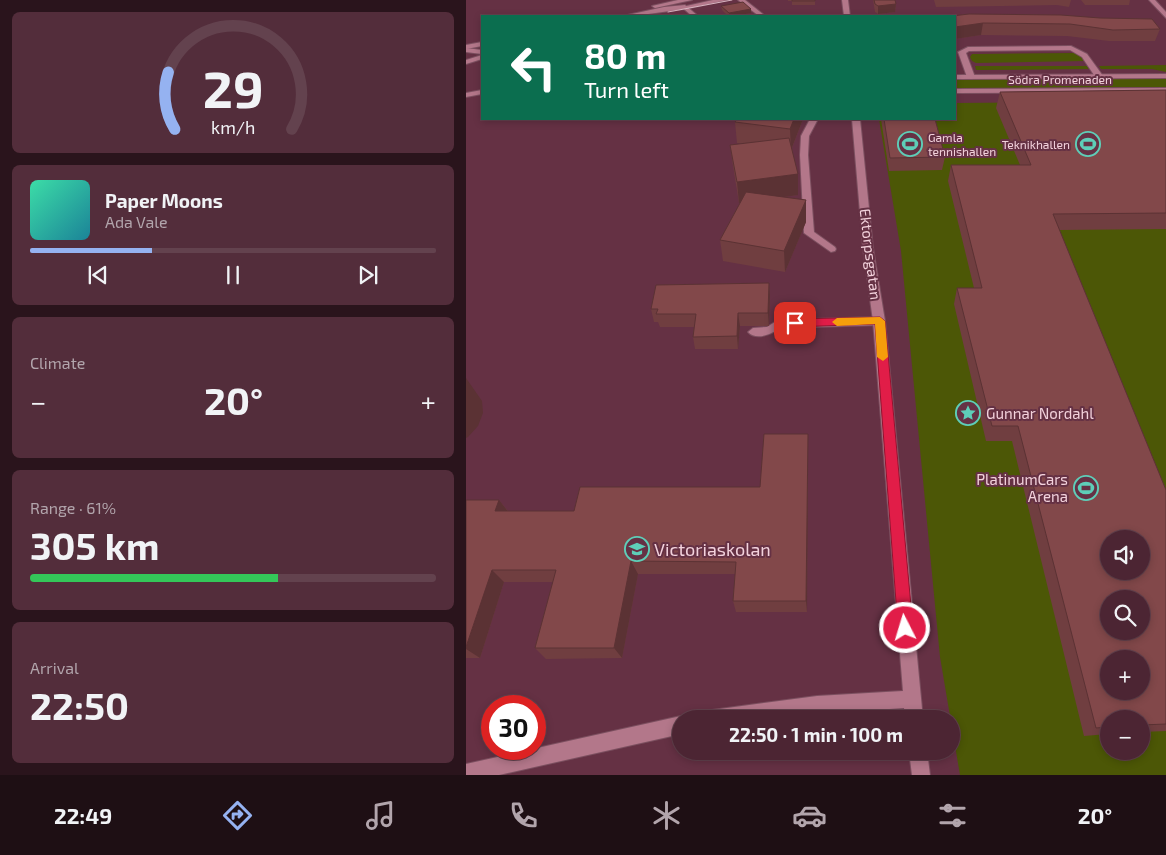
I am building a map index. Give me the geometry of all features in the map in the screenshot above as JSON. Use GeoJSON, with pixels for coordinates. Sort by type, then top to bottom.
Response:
{"type":"FeatureCollection","features":[{"type":"Feature","properties":{"kind":"street"},"geometry":{"type":"LineString","coordinates":[[655,6],[689,0]]}},
{"type":"Feature","properties":{"kind":"street"},"geometry":{"type":"LineString","coordinates":[[685,7],[724,0]]}},
{"type":"Feature","properties":{"kind":"street"},"geometry":{"type":"LineString","coordinates":[[845,0],[847,15]]}},
{"type":"Feature","properties":{"kind":"street"},"geometry":{"type":"LineString","coordinates":[[1152,0],[1166,16]]}},
{"type":"Feature","properties":{"kind":"street"},"geometry":{"type":"LineString","coordinates":[[466,48],[481,52]]}},
{"type":"Feature","properties":{"kind":"street","name":"Södra Promenaden"},"geometry":{"type":"LineString","coordinates":[[971,77],[962,52],[968,49],[1022,48],[1072,48],[1081,51],[1099,76]]}},
{"type":"Feature","properties":{"kind":"street","name":"Södra Promenaden"},"geometry":{"type":"LineString","coordinates":[[956,77],[1166,76]]}},
{"type":"Feature","properties":{"kind":"street","name":"Södra Promenaden"},"geometry":{"type":"LineString","coordinates":[[956,91],[1166,90]]}},
{"type":"Feature","properties":{"kind":"street"},"geometry":{"type":"LineString","coordinates":[[466,95],[481,94]]}},
{"type":"Feature","properties":{"kind":"street"},"geometry":{"type":"LineString","coordinates":[[813,120],[805,136],[804,155],[809,232],[831,249]]}},
{"type":"Feature","properties":{"kind":"street","name":"Ektorpsgatan"},"geometry":{"type":"LineString","coordinates":[[856,120],[868,248],[880,321],[913,710]]}},
{"type":"Feature","properties":{"kind":"street"},"geometry":{"type":"LineString","coordinates":[[780,710],[817,705],[911,698]]}},
{"type":"Feature","properties":{"kind":"street"},"geometry":{"type":"LineString","coordinates":[[466,773],[672,727]]}},
{"type":"Feature","properties":{"kind":"street"},"geometry":{"type":"LineString","coordinates":[[920,760],[922,775]]}},
{"type":"Feature","properties":{"kind":"lane"},"geometry":{"type":"LineString","coordinates":[[741,0],[761,15]]}},
{"type":"Feature","properties":{"kind":"lane"},"geometry":{"type":"LineString","coordinates":[[685,7],[692,15]]}},
{"type":"Feature","properties":{"kind":"lane"},"geometry":{"type":"LineString","coordinates":[[631,15],[685,7]]}},
{"type":"Feature","properties":{"kind":"lane"},"geometry":{"type":"LineString","coordinates":[[649,15],[685,7]]}},
{"type":"Feature","properties":{"kind":"lane"},"geometry":{"type":"LineString","coordinates":[[466,48],[481,44]]}},
{"type":"Feature","properties":{"kind":"lane"},"geometry":{"type":"LineString","coordinates":[[466,62],[481,57]]}},
{"type":"Feature","properties":{"kind":"lane"},"geometry":{"type":"LineString","coordinates":[[753,332],[769,331],[778,324],[880,321]]}},
{"type":"Feature","properties":{"kind":"green space"},"geometry":{"type":"Polygon","coordinates":[[[1075,53],[1081,55],[1085,61],[976,63],[970,57],[972,54],[1075,53]]]}},
{"type":"Feature","properties":{"kind":"green space"},"geometry":{"type":"Polygon","coordinates":[[[1166,65],[1166,72],[1152,69],[1101,69],[1099,66],[1166,65]]]}},
{"type":"Feature","properties":{"kind":"green space"},"geometry":{"type":"Polygon","coordinates":[[[975,66],[1087,66],[1089,69],[976,70],[975,66]]]}},
{"type":"Feature","properties":{"kind":"green space"},"geometry":{"type":"Polygon","coordinates":[[[1166,78],[1166,87],[956,88],[956,79],[1166,78]]]}},
{"type":"Feature","properties":{"kind":"green space"},"geometry":{"type":"Polygon","coordinates":[[[1166,101],[1166,775],[960,775],[957,760],[960,760],[960,710],[949,710],[940,657],[901,251],[879,120],[956,120],[956,103],[1166,101]]]}},
{"type":"Feature","properties":{"kind":"building"},"geometry":{"type":"Polygon","coordinates":[[[815,0],[815,1],[792,1],[815,0]]]}},
{"type":"Feature","properties":{"kind":"building"},"geometry":{"type":"Polygon","coordinates":[[[874,0],[895,0],[896,4],[878,6],[874,0]]]}},
{"type":"Feature","properties":{"kind":"building"},"geometry":{"type":"Polygon","coordinates":[[[743,2],[751,9],[729,13],[721,6],[743,2]]]}},
{"type":"Feature","properties":{"kind":"building"},"geometry":{"type":"Polygon","coordinates":[[[1061,15],[1152,19],[1160,29],[1113,30],[1070,24],[983,23],[956,27],[956,16],[1061,15]]]}},
{"type":"Feature","properties":{"kind":"building","name":"PlatinumCars Arena"},"geometry":{"type":"Polygon","coordinates":[[[1166,90],[1166,213],[1053,214],[1166,490],[1166,724],[1150,725],[1150,710],[1100,710],[1100,728],[1096,728],[1018,426],[992,426],[957,288],[982,288],[951,165],[1031,165],[1000,92],[1166,90]]]}},
{"type":"Feature","properties":{"kind":"building"},"geometry":{"type":"Polygon","coordinates":[[[736,120],[794,120],[790,129],[735,122],[736,120]]]}},
{"type":"Feature","properties":{"kind":"building","name":"Gamla tennishallen"},"geometry":{"type":"Polygon","coordinates":[[[884,120],[935,120],[945,157],[890,158],[884,120]]]}},
{"type":"Feature","properties":{"kind":"building"},"geometry":{"type":"Polygon","coordinates":[[[789,138],[798,174],[737,182],[730,145],[789,138]]]}},
{"type":"Feature","properties":{"kind":"building"},"geometry":{"type":"Polygon","coordinates":[[[746,192],[806,200],[784,251],[720,240],[746,192]]]}},
{"type":"Feature","properties":{"kind":"building"},"geometry":{"type":"Polygon","coordinates":[[[769,283],[768,313],[738,313],[737,336],[693,337],[696,314],[656,314],[658,309],[651,309],[656,285],[769,283]]]}},
{"type":"Feature","properties":{"kind":"building","name":"Victoriaskolan"},"geometry":{"type":"Polygon","coordinates":[[[764,434],[808,434],[806,601],[733,601],[736,562],[631,561],[614,648],[535,648],[556,570],[492,570],[466,647],[466,500],[499,500],[495,511],[574,511],[580,487],[760,487],[764,434]]]}},
{"type":"Feature","properties":{"kind":"tram line"},"geometry":{"type":"LineString","coordinates":[[668,12],[732,0]]}},
{"type":"Feature","properties":{"kind":"slow traffic"},"geometry":{"type":"LineString","coordinates":[[837,322],[880,321],[883,357]]}},
{"type":"Feature","properties":{"kind":"place","name":"Gamla tennishallen"},"geometry":{"type":"Point","coordinates":[910,144]}},
{"type":"Feature","properties":{"kind":"place","name":"Teknikhallen"},"geometry":{"type":"Point","coordinates":[1088,144]}},
{"type":"Feature","properties":{"kind":"place","name":"Gunnar Nordahl"},"geometry":{"type":"Point","coordinates":[968,413]}},
{"type":"Feature","properties":{"kind":"place","name":"PlatinumCars Arena"},"geometry":{"type":"Point","coordinates":[1086,488]}},
{"type":"Feature","properties":{"kind":"place","name":"Victoriaskolan"},"geometry":{"type":"Point","coordinates":[637,549]}},
{"type":"Feature","properties":{"kind":"route"},"geometry":{"type":"LineString","coordinates":[[795,323],[880,321],[905,628]]}}]}
